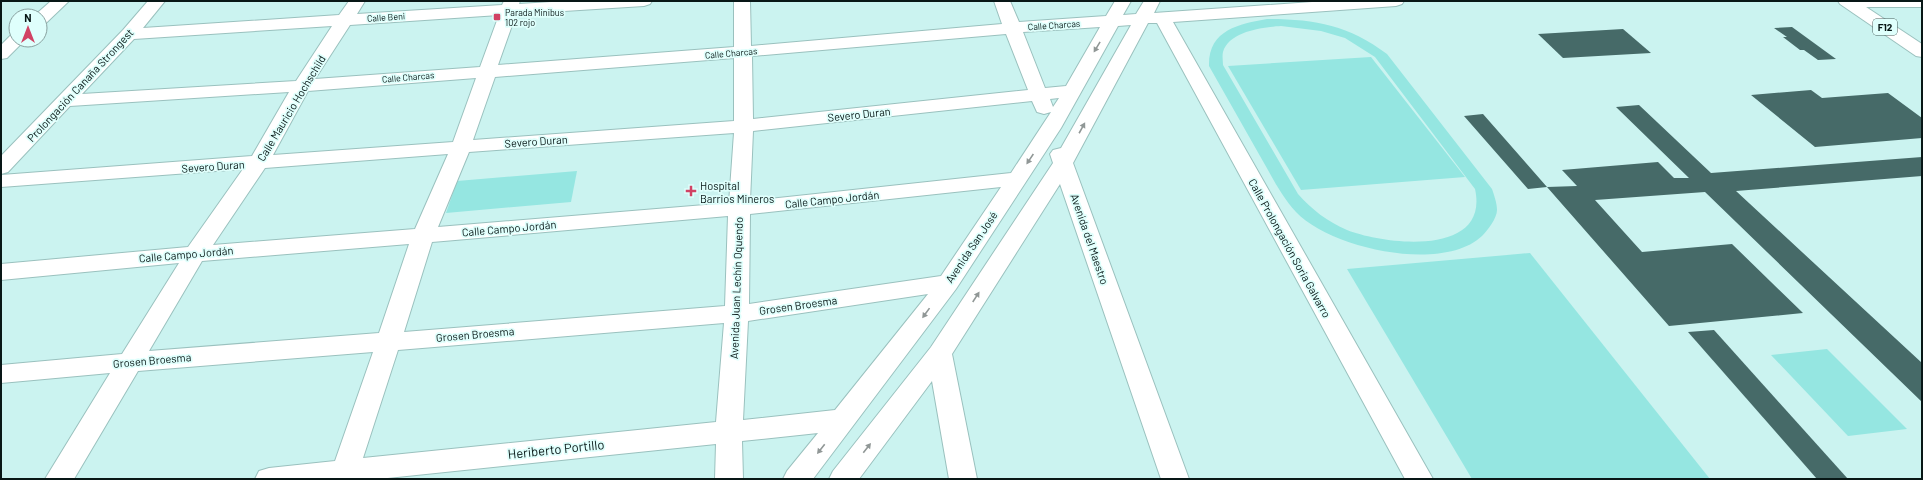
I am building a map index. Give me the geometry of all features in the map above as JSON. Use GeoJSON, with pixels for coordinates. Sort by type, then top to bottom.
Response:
{"type":"FeatureCollection","features":[{"type":"Feature","properties":{"kind":"street"},"geometry":{"type":"LineString","coordinates":[[48,12],[61,1]]}},
{"type":"Feature","properties":{"kind":"street","name":"Prolongación Canaña Strongest"},"geometry":{"type":"LineString","coordinates":[[1,168],[66,101],[157,1]]}},
{"type":"Feature","properties":{"kind":"street","name":"Calle Mauricio Hochschild"},"geometry":{"type":"LineString","coordinates":[[59,479],[196,253],[258,163],[302,86],[357,1]]}},
{"type":"Feature","properties":{"kind":"street","name":"Calle Beni"},"geometry":{"type":"LineString","coordinates":[[128,34],[344,20],[510,5],[644,1]]}},
{"type":"Feature","properties":{"kind":"street","name":"Avenida Juan Lechín Oquendo"},"geometry":{"type":"LineString","coordinates":[[729,479],[729,431],[737,314],[738,208],[744,126],[742,1]]}},
{"type":"Feature","properties":{"kind":"street","name":"Avenida del Maestro"},"geometry":{"type":"LineString","coordinates":[[1002,1],[1051,128],[1175,479]]}},
{"type":"Feature","properties":{"kind":"street","name":"Avenida San José"},"geometry":{"type":"LineString","coordinates":[[797,479],[948,283],[1051,128],[1123,1]]}},
{"type":"Feature","properties":{"kind":"street","name":"Calle Charcas"},"geometry":{"type":"LineString","coordinates":[[66,101],[302,86],[742,52],[1012,28],[1113,21],[1152,12],[1250,6],[1396,1]]}},
{"type":"Feature","properties":{"kind":"street","name":"F12"},"geometry":{"type":"LineString","coordinates":[[1866,1],[1922,38]]}},
{"type":"Feature","properties":{"kind":"street"},"geometry":{"type":"LineString","coordinates":[[1847,2],[1922,2]]}},
{"type":"Feature","properties":{"kind":"street","name":"F12"},"geometry":{"type":"LineString","coordinates":[[1847,2],[1922,52]]}},
{"type":"Feature","properties":{"kind":"street"},"geometry":{"type":"LineString","coordinates":[[344,475],[423,236],[461,147],[510,5]]}},
{"type":"Feature","properties":{"kind":"street"},"geometry":{"type":"LineString","coordinates":[[844,479],[940,353],[1063,163],[1152,12]]}},
{"type":"Feature","properties":{"kind":"street","name":"Calle Prolongación Soria Galvarro"},"geometry":{"type":"LineString","coordinates":[[1152,12],[1419,479]]}},
{"type":"Feature","properties":{"kind":"street","name":"Severo Duran"},"geometry":{"type":"LineString","coordinates":[[1,181],[744,126],[1071,91]]}},
{"type":"Feature","properties":{"kind":"street","name":"Calle Campo Jordán"},"geometry":{"type":"LineString","coordinates":[[1,272],[196,253],[423,236],[738,208],[1016,179]]}},
{"type":"Feature","properties":{"kind":"street","name":"Grosen Broesma"},"geometry":{"type":"LineString","coordinates":[[1,374],[388,341],[737,314],[948,283]]}},
{"type":"Feature","properties":{"kind":"street"},"geometry":{"type":"LineString","coordinates":[[940,353],[963,479]]}},
{"type":"Feature","properties":{"kind":"street","name":"Heriberto Portillo"},"geometry":{"type":"LineString","coordinates":[[270,479],[344,475],[729,431],[843,420]]}},
{"type":"Feature","properties":{"kind":"shaded area"},"geometry":{"type":"Polygon","coordinates":[[[1267,19],[1316,22],[1345,30],[1373,44],[1387,54],[1492,189],[1497,213],[1487,231],[1482,236],[1464,247],[1441,253],[1415,254],[1388,252],[1360,246],[1334,237],[1312,225],[1296,212],[1276,185],[1209,66],[1210,54],[1214,44],[1227,31],[1246,23],[1267,19]],[[1281,26],[1257,29],[1232,39],[1223,52],[1223,65],[1298,194],[1320,215],[1340,227],[1364,235],[1385,239],[1408,242],[1431,241],[1451,236],[1467,226],[1475,211],[1475,189],[1375,57],[1345,38],[1321,31],[1281,26]]]}},
{"type":"Feature","properties":{"kind":"shaded area"},"geometry":{"type":"Polygon","coordinates":[[[1371,57],[1465,177],[1301,190],[1228,66],[1371,57]]]}},
{"type":"Feature","properties":{"kind":"shaded area"},"geometry":{"type":"Polygon","coordinates":[[[577,171],[571,202],[446,213],[457,181],[577,171]]]}},
{"type":"Feature","properties":{"kind":"shaded area"},"geometry":{"type":"Polygon","coordinates":[[[1530,253],[1710,479],[1472,479],[1347,269],[1530,253]]]}},
{"type":"Feature","properties":{"kind":"shaded area"},"geometry":{"type":"Polygon","coordinates":[[[1827,349],[1907,429],[1848,436],[1771,355],[1827,349]]]}},
{"type":"Feature","properties":{"kind":"building"},"geometry":{"type":"Polygon","coordinates":[[[1792,27],[1836,59],[1818,60],[1804,50],[1800,50],[1783,37],[1787,37],[1774,28],[1792,27]]]}},
{"type":"Feature","properties":{"kind":"building"},"geometry":{"type":"Polygon","coordinates":[[[1623,29],[1651,53],[1563,58],[1538,34],[1623,29]]]}},
{"type":"Feature","properties":{"kind":"building"},"geometry":{"type":"Polygon","coordinates":[[[1811,90],[1822,98],[1888,93],[1922,118],[1922,138],[1815,147],[1751,95],[1811,90]]]}},
{"type":"Feature","properties":{"kind":"building"},"geometry":{"type":"Polygon","coordinates":[[[1639,105],[1711,173],[1922,157],[1922,176],[1736,191],[1922,363],[1922,402],[1705,192],[1595,200],[1642,252],[1732,244],[1803,313],[1669,326],[1547,187],[1577,186],[1562,170],[1658,162],[1674,178],[1689,178],[1616,107],[1639,105]]]}},
{"type":"Feature","properties":{"kind":"building"},"geometry":{"type":"Polygon","coordinates":[[[1483,114],[1547,187],[1528,189],[1464,116],[1483,114]]]}},
{"type":"Feature","properties":{"kind":"building"},"geometry":{"type":"Polygon","coordinates":[[[1714,330],[1848,479],[1817,479],[1688,332],[1714,330]]]}},
{"type":"Feature","properties":{"kind":"place","name":"Parada Minibus 102 rojo"},"geometry":{"type":"Point","coordinates":[497,17]}},
{"type":"Feature","properties":{"kind":"place","name":"Hospital Barrios Mineros"},"geometry":{"type":"Point","coordinates":[691,191]}}]}
